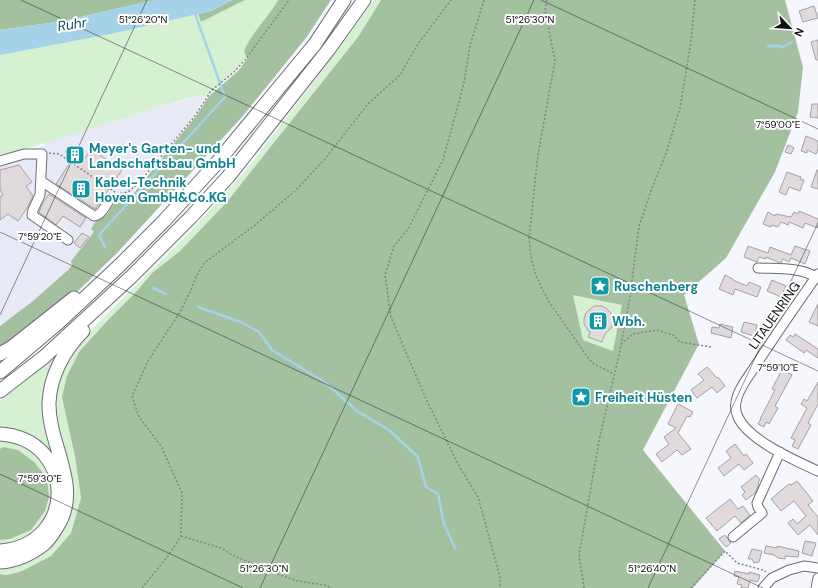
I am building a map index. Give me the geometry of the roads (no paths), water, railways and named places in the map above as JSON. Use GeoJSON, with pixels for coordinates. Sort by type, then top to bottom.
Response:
{"type":"FeatureCollection","features":[{"type":"Feature","properties":{"kind":"highway"},"geometry":{"type":"LineString","coordinates":[[0,372],[58,323],[164,221],[215,165],[315,44],[344,0]]}},
{"type":"Feature","properties":{"kind":"highway"},"geometry":{"type":"LineString","coordinates":[[0,391],[44,357],[132,276],[191,217],[228,177],[329,49],[364,0]]}},
{"type":"Feature","properties":{"kind":"highway"},"geometry":{"type":"LineString","coordinates":[[0,354],[80,293],[110,268],[120,265]]}},
{"type":"Feature","properties":{"kind":"highway"},"geometry":{"type":"LineString","coordinates":[[0,562],[14,560],[34,552],[50,538],[60,522],[64,513],[67,497],[67,481],[50,415],[49,404],[52,382],[60,361],[78,335],[129,287],[132,276]]}},
{"type":"Feature","properties":{"kind":"highway"},"geometry":{"type":"LineString","coordinates":[[0,434],[20,438],[34,445],[52,467],[58,489],[56,509],[52,519],[44,531],[24,545],[14,549],[0,551]]}},
{"type":"Feature","properties":{"kind":"street"},"geometry":{"type":"LineString","coordinates":[[0,161],[24,154],[42,154],[40,195],[32,215],[68,240]]}},
{"type":"Feature","properties":{"kind":"street"},"geometry":{"type":"LineString","coordinates":[[41,181],[94,216],[97,216],[101,212],[110,199]]}},
{"type":"Feature","properties":{"kind":"street"},"geometry":{"type":"LineString","coordinates":[[758,268],[797,270],[808,272],[817,276]]}},
{"type":"Feature","properties":{"kind":"street","name":"LITAUENRING"},"geometry":{"type":"LineString","coordinates":[[817,276],[744,383],[736,402],[738,417],[742,424],[756,437],[817,472]]}},
{"type":"Feature","properties":{"kind":"street"},"geometry":{"type":"LineString","coordinates":[[733,538],[762,513],[757,503],[780,452]]}},
{"type":"Feature","properties":{"kind":"street"},"geometry":{"type":"LineString","coordinates":[[763,588],[772,578],[789,570],[804,566],[818,568]]}},
{"type":"Feature","properties":{"kind":"street"},"geometry":{"type":"LineString","coordinates":[[816,588],[818,578]]}},
{"type":"Feature","properties":{"kind":"water","name":"Ruhr"},"geometry":{"type":"Polygon","coordinates":[[[155,0],[232,0],[211,11],[111,34],[0,55],[0,30],[63,21],[155,0]]]}},
{"type":"Feature","properties":{"kind":"waterway"},"geometry":{"type":"LineString","coordinates":[[105,247],[99,235],[225,97],[194,11]]}},
{"type":"Feature","properties":{"kind":"waterway"},"geometry":{"type":"LineString","coordinates":[[768,46],[783,47],[792,42]]}},
{"type":"Feature","properties":{"kind":"waterway"},"geometry":{"type":"LineString","coordinates":[[153,288],[166,294]]}},
{"type":"Feature","properties":{"kind":"waterway"},"geometry":{"type":"LineString","coordinates":[[198,307],[241,322],[259,332],[272,350],[326,383],[357,411],[389,430],[418,457],[426,487],[438,494],[444,524],[455,548]]}},
{"type":"Feature","properties":{"kind":"place","name":"Meyer's Garten- und Landschaftsbau GmbH"},"geometry":{"type":"Point","coordinates":[75,155]}},
{"type":"Feature","properties":{"kind":"place","name":"Kabel-Technik Hoven GmbH&Co.KG"},"geometry":{"type":"Point","coordinates":[81,189]}},
{"type":"Feature","properties":{"kind":"place","name":"Ruschenberg"},"geometry":{"type":"Point","coordinates":[600,286]}},
{"type":"Feature","properties":{"kind":"place","name":"Wbh."},"geometry":{"type":"Point","coordinates":[598,321]}},
{"type":"Feature","properties":{"kind":"place","name":"Freiheit Hüsten"},"geometry":{"type":"Point","coordinates":[581,397]}}]}
